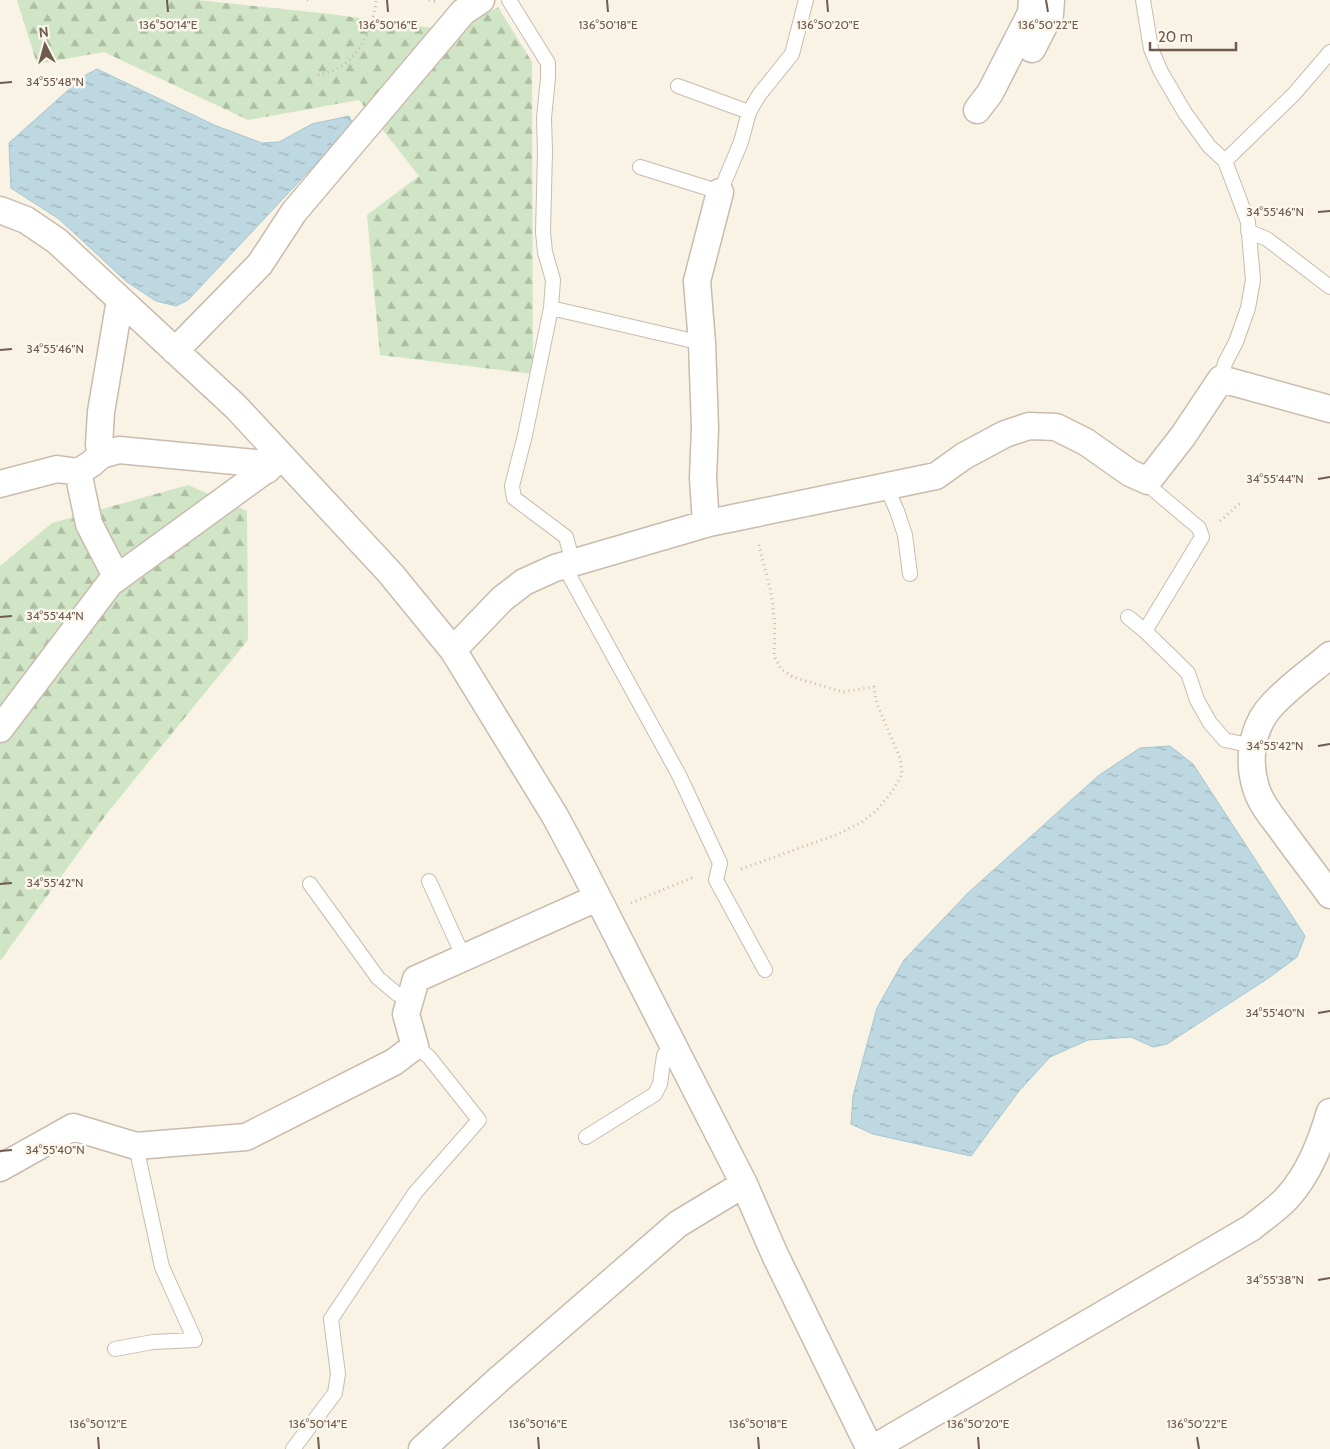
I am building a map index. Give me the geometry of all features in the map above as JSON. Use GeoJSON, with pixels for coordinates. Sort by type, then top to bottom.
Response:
{"type":"FeatureCollection","features":[{"type":"Feature","properties":{"kind":"street"},"geometry":{"type":"LineString","coordinates":[[175,351],[260,264],[294,212],[319,182],[463,12],[481,0]]}},
{"type":"Feature","properties":{"kind":"street"},"geometry":{"type":"LineString","coordinates":[[1032,0],[1031,12],[990,93],[989,108],[1008,95],[1050,14],[1051,0]]}},
{"type":"Feature","properties":{"kind":"street"},"geometry":{"type":"LineString","coordinates":[[706,524],[703,478],[705,428],[702,342],[697,281],[720,192]]}},
{"type":"Feature","properties":{"kind":"street"},"geometry":{"type":"LineString","coordinates":[[0,210],[26,220],[57,241],[236,408],[274,464],[391,574],[453,650],[555,816],[578,859],[744,1184],[775,1255],[871,1449],[1251,1228],[1287,1198],[1309,1168],[1330,1112]]}},
{"type":"Feature","properties":{"kind":"street"},"geometry":{"type":"LineString","coordinates":[[101,455],[98,445],[101,412],[120,300]]}},
{"type":"Feature","properties":{"kind":"street"},"geometry":{"type":"LineString","coordinates":[[453,650],[502,599],[524,582],[555,568],[706,524],[936,476],[964,456],[1005,434],[1029,426],[1056,427],[1086,442],[1130,472],[1148,481],[1183,436],[1221,379],[1330,409]]}},
{"type":"Feature","properties":{"kind":"street"},"geometry":{"type":"LineString","coordinates":[[0,484],[57,470],[78,472],[92,464],[101,455],[119,450],[274,464]]}},
{"type":"Feature","properties":{"kind":"street"},"geometry":{"type":"LineString","coordinates":[[0,729],[110,583],[274,464]]}},
{"type":"Feature","properties":{"kind":"street"},"geometry":{"type":"LineString","coordinates":[[78,472],[90,524],[117,578]]}},
{"type":"Feature","properties":{"kind":"street"},"geometry":{"type":"LineString","coordinates":[[1330,655],[1280,698],[1268,711],[1256,733],[1253,746],[1253,773],[1256,788],[1264,805],[1330,895]]}},
{"type":"Feature","properties":{"kind":"street"},"geometry":{"type":"LineString","coordinates":[[0,1168],[73,1126],[136,1146],[246,1137],[394,1062],[415,1046],[406,1014],[416,980],[464,958],[601,905]]}},
{"type":"Feature","properties":{"kind":"street"},"geometry":{"type":"LineString","coordinates":[[422,1449],[498,1380],[678,1224],[744,1184]]}},
{"type":"Feature","properties":{"kind":"lane"},"geometry":{"type":"LineString","coordinates":[[509,0],[548,63],[544,118],[543,232],[545,252],[553,280],[551,308],[525,435],[512,486],[514,498],[566,537],[568,565],[679,775],[720,863],[716,880],[765,970]]}},
{"type":"Feature","properties":{"kind":"lane"},"geometry":{"type":"LineString","coordinates":[[640,166],[720,192],[741,142],[749,112],[792,54],[806,0]]}},
{"type":"Feature","properties":{"kind":"lane"},"geometry":{"type":"LineString","coordinates":[[1144,0],[1151,49],[1161,72],[1185,113],[1209,146],[1225,161],[1248,222],[1253,280],[1248,308],[1236,342],[1225,362],[1221,379]]}},
{"type":"Feature","properties":{"kind":"lane"},"geometry":{"type":"LineString","coordinates":[[1225,161],[1294,94],[1330,52]]}},
{"type":"Feature","properties":{"kind":"lane"},"geometry":{"type":"LineString","coordinates":[[678,86],[749,112]]}},
{"type":"Feature","properties":{"kind":"lane"},"geometry":{"type":"LineString","coordinates":[[1248,231],[1267,239],[1330,287]]}},
{"type":"Feature","properties":{"kind":"lane"},"geometry":{"type":"LineString","coordinates":[[551,308],[702,342]]}},
{"type":"Feature","properties":{"kind":"lane"},"geometry":{"type":"LineString","coordinates":[[1145,631],[1202,536],[1199,528],[1155,492],[1148,481]]}},
{"type":"Feature","properties":{"kind":"lane"},"geometry":{"type":"LineString","coordinates":[[886,486],[905,535],[910,574]]}},
{"type":"Feature","properties":{"kind":"lane"},"geometry":{"type":"LineString","coordinates":[[1128,617],[1188,673],[1197,700],[1210,723],[1225,740],[1253,746]]}},
{"type":"Feature","properties":{"kind":"lane"},"geometry":{"type":"LineString","coordinates":[[429,881],[464,958]]}},
{"type":"Feature","properties":{"kind":"lane"},"geometry":{"type":"LineString","coordinates":[[310,884],[378,978],[397,994],[411,997]]}},
{"type":"Feature","properties":{"kind":"lane"},"geometry":{"type":"LineString","coordinates":[[293,1449],[335,1393],[338,1374],[331,1319],[416,1193],[479,1120],[429,1057],[415,1046]]}},
{"type":"Feature","properties":{"kind":"lane"},"geometry":{"type":"LineString","coordinates":[[586,1138],[656,1094],[660,1084],[664,1055],[674,1046]]}},
{"type":"Feature","properties":{"kind":"lane"},"geometry":{"type":"LineString","coordinates":[[115,1348],[153,1342],[195,1340],[162,1267],[136,1146]]}},
{"type":"Feature","properties":{"kind":"path"},"geometry":{"type":"LineString","coordinates":[[318,75],[330,73],[345,64],[358,50],[369,31],[376,0]]}},
{"type":"Feature","properties":{"kind":"path"},"geometry":{"type":"LineString","coordinates":[[601,905],[712,870],[728,873],[836,835],[862,822],[877,810],[894,790],[902,774],[900,758],[877,704],[874,687],[843,692],[793,677],[781,669],[774,656],[775,625],[771,592],[752,514]]}},
{"type":"Feature","properties":{"kind":"green space"},"geometry":{"type":"Polygon","coordinates":[[[17,0],[198,0],[330,14],[454,31],[498,7],[532,62],[533,374],[380,355],[367,215],[419,176],[359,100],[248,120],[104,52],[37,64],[17,0]]]}},
{"type":"Feature","properties":{"kind":"green space"},"geometry":{"type":"Polygon","coordinates":[[[188,485],[247,511],[248,640],[108,812],[0,961],[0,566],[52,523],[188,485]]]}},
{"type":"Feature","properties":{"kind":"water"},"geometry":{"type":"Polygon","coordinates":[[[97,69],[214,125],[262,143],[279,142],[312,124],[349,116],[353,124],[188,300],[176,306],[156,301],[127,282],[59,219],[11,188],[9,143],[84,76],[97,69]]]}},
{"type":"Feature","properties":{"kind":"water"},"geometry":{"type":"Polygon","coordinates":[[[1170,746],[1193,764],[1305,936],[1297,957],[1270,977],[1167,1044],[1153,1047],[1131,1037],[1088,1040],[1050,1057],[1019,1091],[971,1156],[873,1134],[851,1124],[853,1096],[877,1008],[904,960],[968,893],[1098,776],[1140,748],[1170,746]]]}}]}
